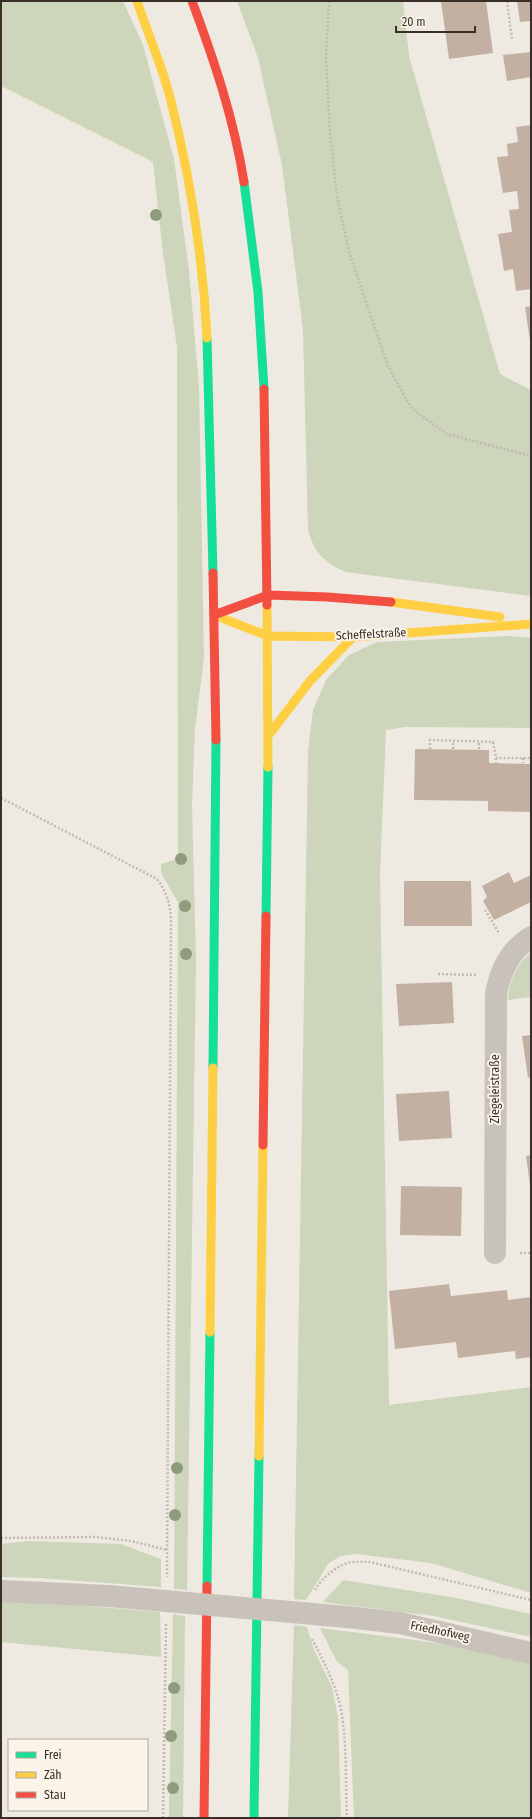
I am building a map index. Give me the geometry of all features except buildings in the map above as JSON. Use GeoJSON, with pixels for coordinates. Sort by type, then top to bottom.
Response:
{"type":"FeatureCollection","features":[{"type":"Feature","properties":{"kind":"main road"},"geometry":{"type":"LineString","coordinates":[[137,1],[171,100],[196,215],[205,293],[209,369],[216,740],[204,1818]]}},
{"type":"Feature","properties":{"kind":"main road"},"geometry":{"type":"LineString","coordinates":[[192,1],[206,34],[225,97],[243,181],[256,265],[264,381],[268,595],[268,767],[254,1818]]}},
{"type":"Feature","properties":{"kind":"main road"},"geometry":{"type":"LineString","coordinates":[[203,1],[206,34]]}},
{"type":"Feature","properties":{"kind":"main road"},"geometry":{"type":"LineString","coordinates":[[214,615],[268,595]]}},
{"type":"Feature","properties":{"kind":"main road","name":"Scheffelstraße"},"geometry":{"type":"LineString","coordinates":[[268,595],[323,596],[423,604],[531,623]]}},
{"type":"Feature","properties":{"kind":"main road","name":"Scheffelstraße"},"geometry":{"type":"LineString","coordinates":[[214,615],[268,636],[353,637],[531,623]]}},
{"type":"Feature","properties":{"kind":"main road"},"geometry":{"type":"LineString","coordinates":[[268,736],[310,681],[353,637]]}},
{"type":"Feature","properties":{"kind":"street","name":"Ziegeleistraße"},"geometry":{"type":"LineString","coordinates":[[495,1253],[496,994],[500,976],[512,954],[531,937]]}},
{"type":"Feature","properties":{"kind":"street","name":"Friedhofweg"},"geometry":{"type":"LineString","coordinates":[[1,1591],[109,1596],[400,1623],[531,1653]]}},
{"type":"Feature","properties":{"kind":"path"},"geometry":{"type":"LineString","coordinates":[[329,1],[326,56],[330,133],[337,196],[349,252],[388,366],[411,408],[447,434],[531,456]]}},
{"type":"Feature","properties":{"kind":"path"},"geometry":{"type":"LineString","coordinates":[[507,1],[512,38]]}},
{"type":"Feature","properties":{"kind":"path"},"geometry":{"type":"LineString","coordinates":[[430,749],[430,740],[493,742],[496,763]]}},
{"type":"Feature","properties":{"kind":"path"},"geometry":{"type":"LineString","coordinates":[[453,740],[453,749]]}},
{"type":"Feature","properties":{"kind":"path"},"geometry":{"type":"LineString","coordinates":[[479,741],[479,749]]}},
{"type":"Feature","properties":{"kind":"path"},"geometry":{"type":"LineString","coordinates":[[496,758],[531,758]]}},
{"type":"Feature","properties":{"kind":"path"},"geometry":{"type":"LineString","coordinates":[[523,758],[523,763]]}},
{"type":"Feature","properties":{"kind":"path"},"geometry":{"type":"LineString","coordinates":[[1,798],[157,880],[164,889],[170,904],[167,1582]]}},
{"type":"Feature","properties":{"kind":"path"},"geometry":{"type":"LineString","coordinates":[[438,974],[500,976]]}},
{"type":"Feature","properties":{"kind":"path"},"geometry":{"type":"LineString","coordinates":[[1,1538],[95,1537],[131,1541],[167,1550]]}},
{"type":"Feature","properties":{"kind":"path"},"geometry":{"type":"LineString","coordinates":[[163,1818],[166,1621]]}},
{"type":"Feature","properties":{"kind":"green space"},"geometry":{"type":"Polygon","coordinates":[[[1,1],[123,1],[143,45],[174,159],[189,271],[199,386],[204,658],[195,728],[192,805],[196,960],[187,1590],[174,1589],[178,902],[161,873],[161,864],[178,859],[177,347],[163,254],[153,162],[1,86],[1,1]]]}},
{"type":"Feature","properties":{"kind":"green space"},"geometry":{"type":"Polygon","coordinates":[[[237,1],[403,1],[409,56],[500,374],[531,390],[531,596],[345,572],[325,560],[314,545],[308,530],[303,330],[282,165],[258,58],[237,1]]]}},
{"type":"Feature","properties":{"kind":"green space"},"geometry":{"type":"Polygon","coordinates":[[[509,636],[531,638],[531,728],[405,727],[386,730],[380,873],[389,1405],[531,1387],[531,1593],[431,1563],[357,1554],[340,1556],[328,1564],[306,1600],[294,1599],[308,752],[313,710],[326,680],[349,655],[377,642],[509,636]]]}},
{"type":"Feature","properties":{"kind":"green space"},"geometry":{"type":"Polygon","coordinates":[[[531,952],[531,997],[508,1000],[514,974],[517,968],[531,952]]]}},
{"type":"Feature","properties":{"kind":"green space"},"geometry":{"type":"Polygon","coordinates":[[[29,1541],[121,1544],[161,1559],[161,1587],[39,1578],[1,1577],[1,1544],[29,1541]]]}},
{"type":"Feature","properties":{"kind":"green space"},"geometry":{"type":"Polygon","coordinates":[[[343,1580],[457,1598],[531,1614],[531,1637],[434,1616],[323,1602],[343,1580]]]}},
{"type":"Feature","properties":{"kind":"green space"},"geometry":{"type":"Polygon","coordinates":[[[1,1599],[160,1612],[161,1657],[1,1642],[1,1599]]]}},
{"type":"Feature","properties":{"kind":"green space"},"geometry":{"type":"Polygon","coordinates":[[[173,1614],[185,1616],[183,1818],[169,1818],[173,1614]]]}},
{"type":"Feature","properties":{"kind":"green space"},"geometry":{"type":"Polygon","coordinates":[[[294,1625],[307,1627],[314,1650],[332,1687],[338,1718],[341,1818],[288,1818],[294,1625]]]}},
{"type":"Feature","properties":{"kind":"green space"},"geometry":{"type":"Polygon","coordinates":[[[320,1628],[423,1641],[471,1649],[531,1664],[531,1818],[354,1818],[348,1670],[337,1662],[320,1628]]]}},
{"type":"Feature","properties":{"kind":"traffic: fast"},"geometry":{"type":"LineString","coordinates":[[244,182],[258,292],[264,389]]}},
{"type":"Feature","properties":{"kind":"traffic: fast"},"geometry":{"type":"LineString","coordinates":[[207,338],[213,573]]}},
{"type":"Feature","properties":{"kind":"traffic: fast"},"geometry":{"type":"LineString","coordinates":[[213,1068],[216,740]]}},
{"type":"Feature","properties":{"kind":"traffic: fast"},"geometry":{"type":"LineString","coordinates":[[266,916],[268,767]]}},
{"type":"Feature","properties":{"kind":"traffic: fast"},"geometry":{"type":"LineString","coordinates":[[207,1586],[210,1332]]}},
{"type":"Feature","properties":{"kind":"traffic: fast"},"geometry":{"type":"LineString","coordinates":[[254,1818],[259,1456]]}},
{"type":"Feature","properties":{"kind":"traffic: slow"},"geometry":{"type":"LineString","coordinates":[[137,1],[168,89],[178,131],[195,219],[207,338]]}},
{"type":"Feature","properties":{"kind":"traffic: slow"},"geometry":{"type":"LineString","coordinates":[[391,602],[500,617]]}},
{"type":"Feature","properties":{"kind":"traffic: slow"},"geometry":{"type":"LineString","coordinates":[[267,605],[268,767]]}},
{"type":"Feature","properties":{"kind":"traffic: slow"},"geometry":{"type":"LineString","coordinates":[[214,615],[268,636],[353,637],[531,624]]}},
{"type":"Feature","properties":{"kind":"traffic: slow"},"geometry":{"type":"LineString","coordinates":[[268,736],[310,681],[353,637]]}},
{"type":"Feature","properties":{"kind":"traffic: slow"},"geometry":{"type":"LineString","coordinates":[[210,1332],[213,1068]]}},
{"type":"Feature","properties":{"kind":"traffic: slow"},"geometry":{"type":"LineString","coordinates":[[259,1456],[263,1145]]}},
{"type":"Feature","properties":{"kind":"traffic: jam"},"geometry":{"type":"LineString","coordinates":[[192,1],[208,45],[229,113],[244,182]]}},
{"type":"Feature","properties":{"kind":"traffic: jam"},"geometry":{"type":"LineString","coordinates":[[264,389],[267,605]]}},
{"type":"Feature","properties":{"kind":"traffic: jam"},"geometry":{"type":"LineString","coordinates":[[213,573],[216,740]]}},
{"type":"Feature","properties":{"kind":"traffic: jam"},"geometry":{"type":"LineString","coordinates":[[268,595],[327,597],[391,602]]}},
{"type":"Feature","properties":{"kind":"traffic: jam"},"geometry":{"type":"LineString","coordinates":[[214,615],[268,595]]}},
{"type":"Feature","properties":{"kind":"traffic: jam"},"geometry":{"type":"LineString","coordinates":[[263,1145],[266,916]]}},
{"type":"Feature","properties":{"kind":"traffic: jam"},"geometry":{"type":"LineString","coordinates":[[204,1818],[207,1586]]}}]}
